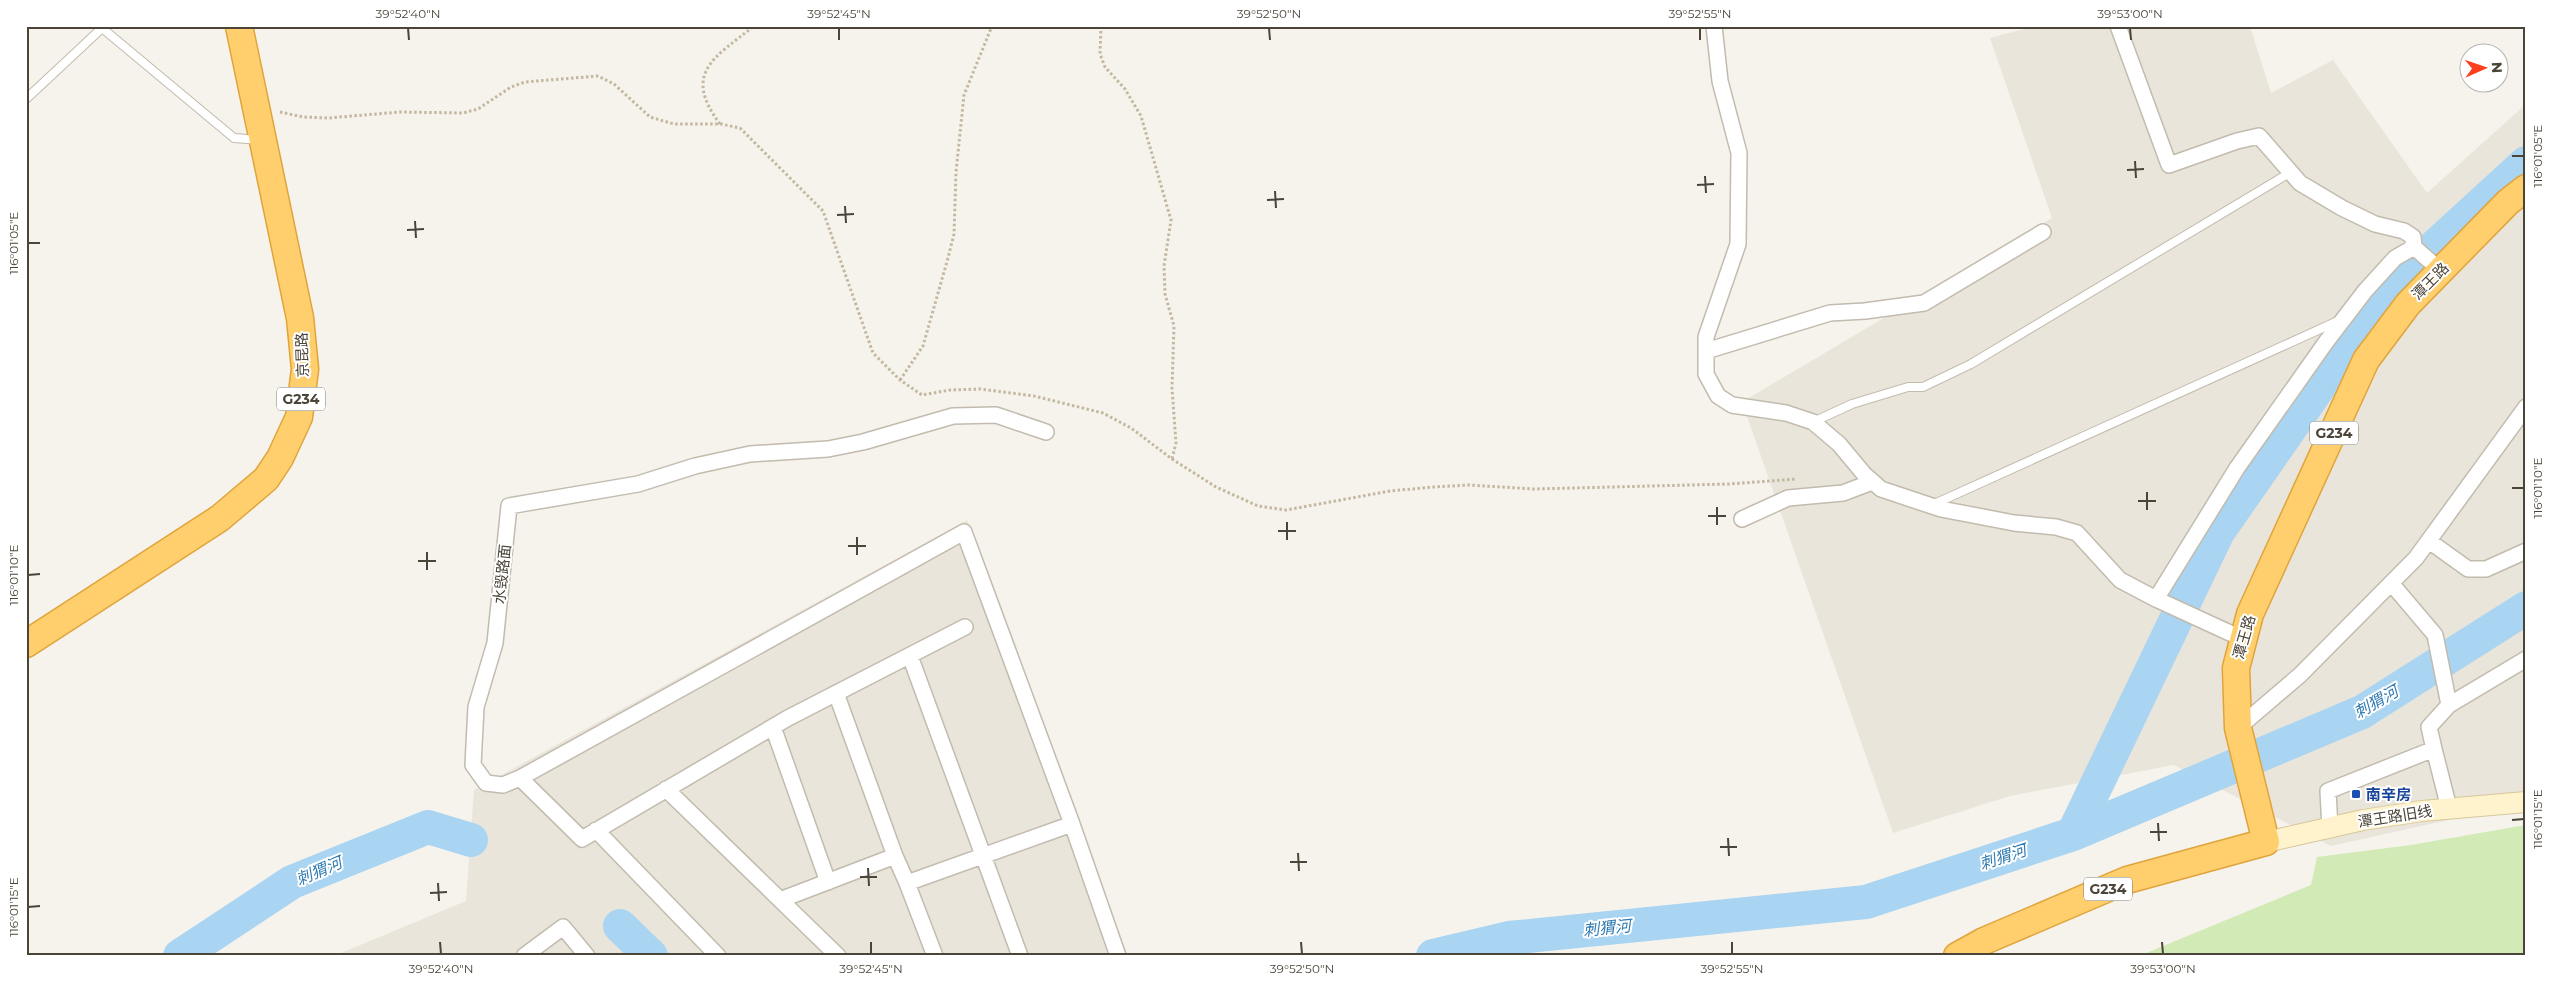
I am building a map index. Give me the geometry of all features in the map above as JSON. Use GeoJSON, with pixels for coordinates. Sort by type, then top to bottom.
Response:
{"type":"FeatureCollection","features":[{"type":"Feature","properties":{"kind":"highway","name":"京昆路"},"geometry":{"type":"LineString","coordinates":[[26,644],[220,518],[244,499],[266,480],[292,434],[299,417],[305,369],[300,318],[239,26]]}},
{"type":"Feature","properties":{"kind":"highway","name":"潭王路"},"geometry":{"type":"LineString","coordinates":[[2266,842],[2238,728],[2236,668],[2250,614],[2366,360],[2408,304],[2440,270],[2526,188]]}},
{"type":"Feature","properties":{"kind":"highway","name":"G234"},"geometry":{"type":"LineString","coordinates":[[1957,956],[1984,941],[2127,880],[2266,842]]}},
{"type":"Feature","properties":{"kind":"main road","name":"潭王路旧线"},"geometry":{"type":"LineString","coordinates":[[2266,842],[2363,820],[2449,808],[2526,802]]}},
{"type":"Feature","properties":{"kind":"street"},"geometry":{"type":"LineString","coordinates":[[1714,26],[1720,82],[1739,153],[1738,244],[1706,336],[1706,374],[1718,396],[1732,405],[1786,413],[1813,422],[1839,444],[1881,490],[1931,506],[2077,533],[2120,580],[2242,639]]}},
{"type":"Feature","properties":{"kind":"street"},"geometry":{"type":"LineString","coordinates":[[2118,26],[2169,165],[2237,141],[2259,136],[2300,182],[2342,208],[2375,224],[2404,231],[2413,237],[2415,247],[2440,270]]}},
{"type":"Feature","properties":{"kind":"street"},"geometry":{"type":"LineString","coordinates":[[1706,351],[1762,332],[1830,313],[1865,311],[1924,303],[2043,232]]}},
{"type":"Feature","properties":{"kind":"street"},"geometry":{"type":"LineString","coordinates":[[2157,599],[2237,468],[2344,318],[2394,258],[2415,247]]}},
{"type":"Feature","properties":{"kind":"street"},"geometry":{"type":"LineString","coordinates":[[2238,728],[2300,675],[2416,558],[2526,407]]}},
{"type":"Feature","properties":{"kind":"street","name":"水毁路面"},"geometry":{"type":"LineString","coordinates":[[1046,432],[996,415],[953,416],[863,442],[828,449],[750,454],[695,466],[638,484],[509,506],[495,643],[476,707],[473,765],[486,783],[503,785],[520,778],[964,532],[1072,824]]}},
{"type":"Feature","properties":{"kind":"street"},"geometry":{"type":"LineString","coordinates":[[1742,519],[1788,498],[1842,493],[1872,482]]}},
{"type":"Feature","properties":{"kind":"street"},"geometry":{"type":"LineString","coordinates":[[2428,541],[2468,568],[2486,569],[2526,551]]}},
{"type":"Feature","properties":{"kind":"street"},"geometry":{"type":"LineString","coordinates":[[2391,583],[2435,635],[2450,705]]}},
{"type":"Feature","properties":{"kind":"street"},"geometry":{"type":"LineString","coordinates":[[520,778],[582,839],[772,727],[965,626]]}},
{"type":"Feature","properties":{"kind":"street"},"geometry":{"type":"LineString","coordinates":[[910,656],[1020,956]]}},
{"type":"Feature","properties":{"kind":"street"},"geometry":{"type":"LineString","coordinates":[[2449,808],[2428,727],[2450,705],[2526,659]]}},
{"type":"Feature","properties":{"kind":"street"},"geometry":{"type":"LineString","coordinates":[[836,693],[895,856],[935,956]]}},
{"type":"Feature","properties":{"kind":"street"},"geometry":{"type":"LineString","coordinates":[[772,727],[828,882]]}},
{"type":"Feature","properties":{"kind":"street"},"geometry":{"type":"LineString","coordinates":[[2330,828],[2328,791],[2434,749]]}},
{"type":"Feature","properties":{"kind":"street"},"geometry":{"type":"LineString","coordinates":[[666,789],[838,956]]}},
{"type":"Feature","properties":{"kind":"street"},"geometry":{"type":"LineString","coordinates":[[907,883],[1072,824],[1118,956]]}},
{"type":"Feature","properties":{"kind":"street"},"geometry":{"type":"LineString","coordinates":[[596,830],[718,956]]}},
{"type":"Feature","properties":{"kind":"street"},"geometry":{"type":"LineString","coordinates":[[780,900],[895,856]]}},
{"type":"Feature","properties":{"kind":"street"},"geometry":{"type":"LineString","coordinates":[[524,956],[562,927],[587,956]]}},
{"type":"Feature","properties":{"kind":"lane"},"geometry":{"type":"LineString","coordinates":[[26,99],[102,28],[234,138],[264,140]]}},
{"type":"Feature","properties":{"kind":"lane"},"geometry":{"type":"LineString","coordinates":[[1813,422],[1852,404],[1908,387],[1922,387],[1971,364],[2291,172]]}},
{"type":"Feature","properties":{"kind":"lane"},"geometry":{"type":"LineString","coordinates":[[1931,506],[2344,318]]}},
{"type":"Feature","properties":{"kind":"path"},"geometry":{"type":"LineString","coordinates":[[720,124],[710,110],[703,95],[701,83],[713,60],[754,26]]}},
{"type":"Feature","properties":{"kind":"path"},"geometry":{"type":"LineString","coordinates":[[900,380],[923,346],[948,258],[954,234],[956,172],[964,95],[992,26]]}},
{"type":"Feature","properties":{"kind":"path"},"geometry":{"type":"LineString","coordinates":[[1101,26],[1100,54],[1105,67],[1125,89],[1141,116],[1172,220],[1164,266],[1165,294],[1174,326],[1172,388],[1176,443],[1172,459]]}},
{"type":"Feature","properties":{"kind":"path"},"geometry":{"type":"LineString","coordinates":[[256,106],[303,117],[342,118],[418,112],[464,113],[478,109],[511,87],[525,82],[598,76],[614,84],[650,117],[674,124],[720,124],[740,128],[823,211],[873,353],[900,380],[922,395],[950,390],[980,389],[1034,396],[1103,412],[1131,428],[1172,459],[1216,487],[1258,506],[1286,510],[1390,491],[1469,485],[1534,489],[1729,484],[1798,479]]}},
{"type":"Feature","properties":{"kind":"shaded area","name":"南辛房"},"geometry":{"type":"Polygon","coordinates":[[[2036,26],[2250,26],[2271,93],[2333,60],[2427,193],[2526,104],[2526,803],[2331,846],[2174,765],[2010,796],[1893,833],[1742,402],[2052,218],[1990,38],[2036,26]]]}},
{"type":"Feature","properties":{"kind":"shaded area"},"geometry":{"type":"Polygon","coordinates":[[[967,520],[1128,956],[334,956],[466,901],[474,790],[967,520]]]}},
{"type":"Feature","properties":{"kind":"green space"},"geometry":{"type":"Polygon","coordinates":[[[2526,825],[2526,956],[2139,956],[2311,885],[2317,857],[2411,845],[2526,825]]]}},
{"type":"Feature","properties":{"kind":"waterway"},"geometry":{"type":"LineString","coordinates":[[2073,834],[2218,532],[2385,292],[2526,163]]}},
{"type":"Feature","properties":{"kind":"waterway","name":"刺猬河"},"geometry":{"type":"LineString","coordinates":[[1433,956],[1509,938],[1866,902],[2073,834],[2362,712],[2526,608]]}},
{"type":"Feature","properties":{"kind":"waterway","name":"刺猬河"},"geometry":{"type":"LineString","coordinates":[[180,956],[292,882],[428,827],[471,840]]}},
{"type":"Feature","properties":{"kind":"waterway","name":"刺猬河"},"geometry":{"type":"LineString","coordinates":[[620,926],[651,956]]}},
{"type":"Feature","properties":{"kind":"place","name":"南辛房"},"geometry":{"type":"Point","coordinates":[2356,794]}}]}
